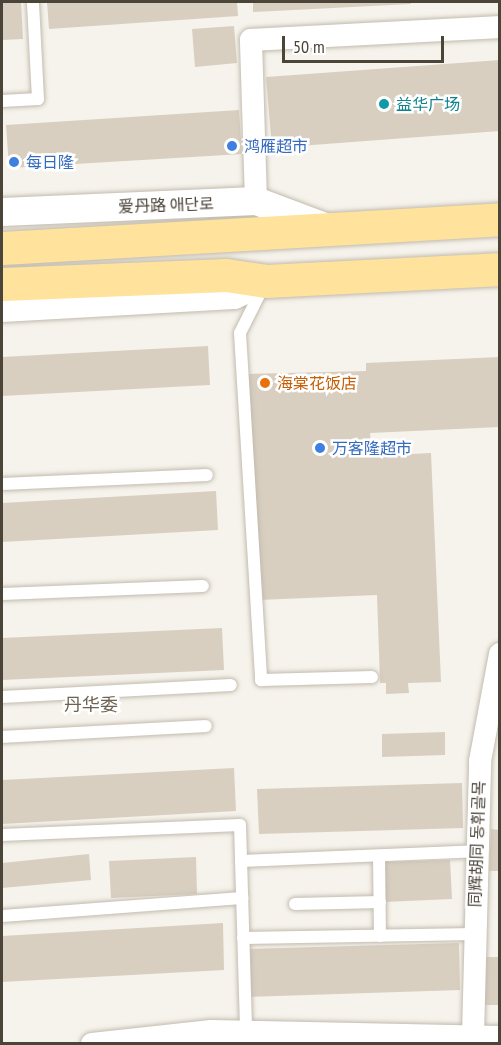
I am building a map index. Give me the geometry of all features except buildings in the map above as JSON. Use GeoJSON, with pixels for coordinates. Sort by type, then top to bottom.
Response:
{"type":"FeatureCollection","features":[{"type":"Feature","properties":{"kind":"main road","name":"爱丹路 애단로"},"geometry":{"type":"LineString","coordinates":[[2,248],[495,218]]}},
{"type":"Feature","properties":{"kind":"main road"},"geometry":{"type":"LineString","coordinates":[[446,221],[446,272]]}},
{"type":"Feature","properties":{"kind":"main road"},"geometry":{"type":"LineString","coordinates":[[2,284],[226,275],[266,281],[500,269]]}},
{"type":"Feature","properties":{"kind":"street"},"geometry":{"type":"LineString","coordinates":[[256,201],[251,40],[500,27]]}},
{"type":"Feature","properties":{"kind":"street","name":"爱丹路 애단로"},"geometry":{"type":"LineString","coordinates":[[2,212],[256,201],[325,227]]}},
{"type":"Feature","properties":{"kind":"street"},"geometry":{"type":"LineString","coordinates":[[2,309],[234,295],[266,281]]}},
{"type":"Feature","properties":{"kind":"street","name":"同辉胡同 동휘골목"},"geometry":{"type":"LineString","coordinates":[[484,1038],[475,934],[476,852],[480,761],[500,654]]}},
{"type":"Feature","properties":{"kind":"street"},"geometry":{"type":"LineString","coordinates":[[92,1044],[246,1032],[484,1038]]}},
{"type":"Feature","properties":{"kind":"lane"},"geometry":{"type":"LineString","coordinates":[[2,101],[38,99],[33,2]]}},
{"type":"Feature","properties":{"kind":"lane"},"geometry":{"type":"LineString","coordinates":[[266,281],[240,333],[261,680],[372,677]]}},
{"type":"Feature","properties":{"kind":"lane"},"geometry":{"type":"LineString","coordinates":[[2,484],[207,475]]}},
{"type":"Feature","properties":{"kind":"lane"},"geometry":{"type":"LineString","coordinates":[[2,594],[203,586]]}},
{"type":"Feature","properties":{"kind":"lane"},"geometry":{"type":"LineString","coordinates":[[2,697],[231,685]]}},
{"type":"Feature","properties":{"kind":"lane"},"geometry":{"type":"LineString","coordinates":[[2,737],[206,726]]}},
{"type":"Feature","properties":{"kind":"lane"},"geometry":{"type":"LineString","coordinates":[[2,835],[240,825],[246,1032]]}},
{"type":"Feature","properties":{"kind":"lane"},"geometry":{"type":"LineString","coordinates":[[241,861],[476,852]]}},
{"type":"Feature","properties":{"kind":"lane"},"geometry":{"type":"LineString","coordinates":[[379,855],[380,936]]}},
{"type":"Feature","properties":{"kind":"lane"},"geometry":{"type":"LineString","coordinates":[[2,916],[242,898]]}},
{"type":"Feature","properties":{"kind":"lane"},"geometry":{"type":"LineString","coordinates":[[295,904],[380,902]]}},
{"type":"Feature","properties":{"kind":"lane"},"geometry":{"type":"LineString","coordinates":[[243,938],[475,934]]}},
{"type":"Feature","properties":{"kind":"place","name":"益华广场"},"geometry":{"type":"Point","coordinates":[384,104]}},
{"type":"Feature","properties":{"kind":"place","name":"鸿雁超市"},"geometry":{"type":"Point","coordinates":[232,146]}},
{"type":"Feature","properties":{"kind":"place","name":"每日隆"},"geometry":{"type":"Point","coordinates":[14,162]}},
{"type":"Feature","properties":{"kind":"place","name":"海棠花饭店"},"geometry":{"type":"Point","coordinates":[265,383]}},
{"type":"Feature","properties":{"kind":"place","name":"万客隆超市"},"geometry":{"type":"Point","coordinates":[320,448]}},
{"type":"Feature","properties":{"kind":"district","name":"丹华委"},"geometry":{"type":"Point","coordinates":[91,705]}}]}
